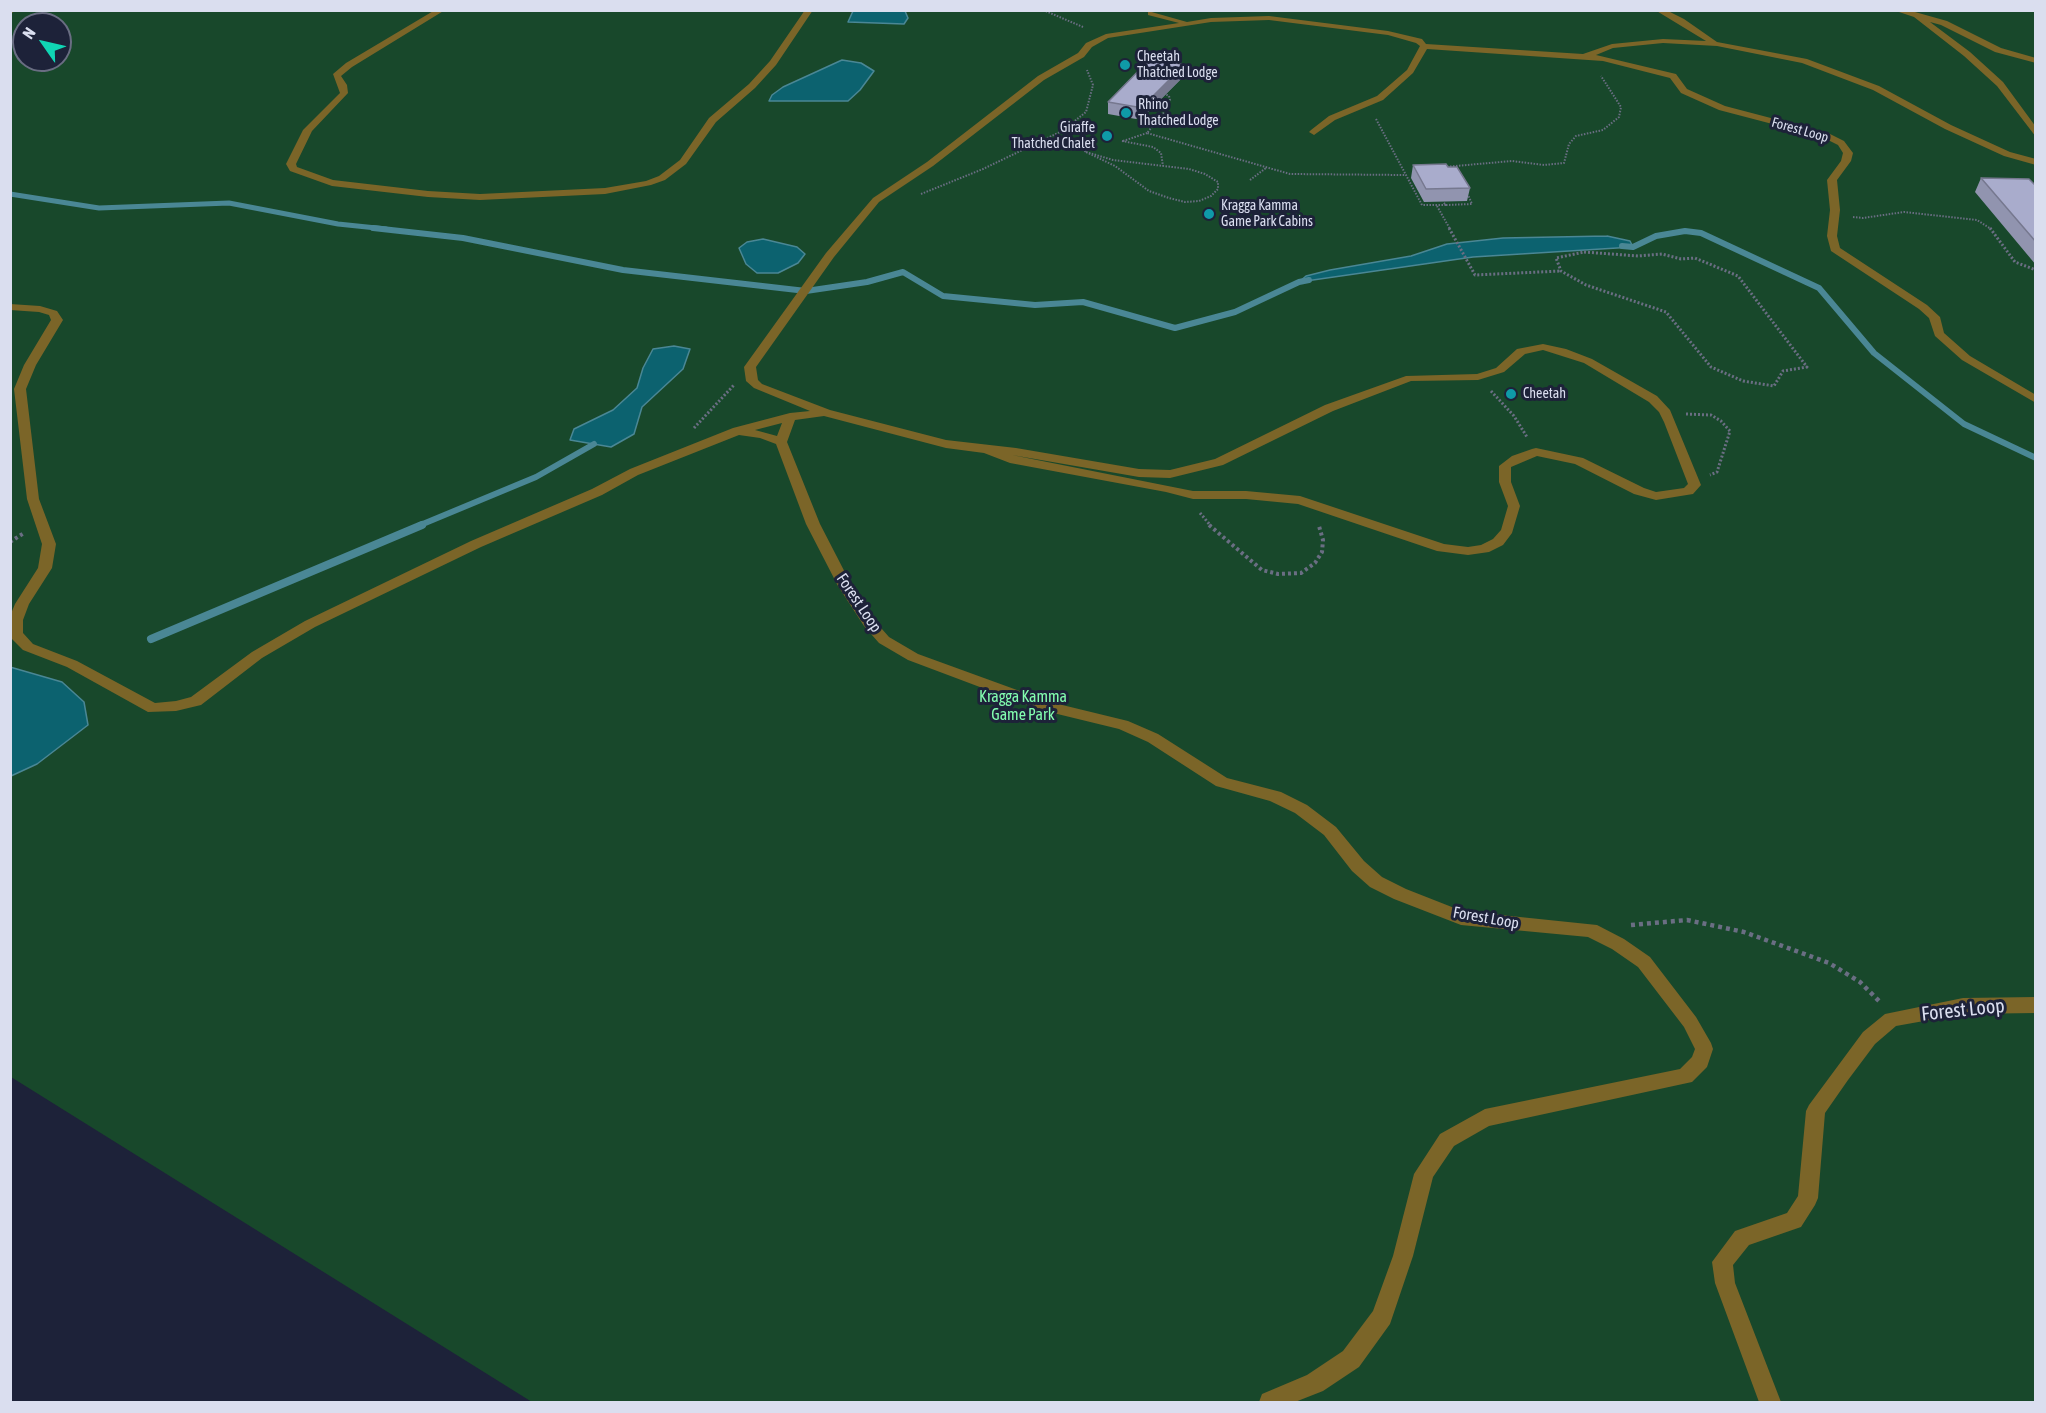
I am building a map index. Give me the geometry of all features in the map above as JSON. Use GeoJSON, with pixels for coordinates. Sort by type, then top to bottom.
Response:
{"type":"FeatureCollection","features":[{"type":"Feature","properties":{"kind":"lane"},"geometry":{"type":"LineString","coordinates":[[441,10],[349,65],[336,76],[343,85],[344,93],[308,130],[291,164],[293,169],[332,183],[417,193],[480,197],[605,191],[648,183],[662,178],[683,162],[712,120],[752,86],[773,63],[809,10]]}},
{"type":"Feature","properties":{"kind":"lane"},"geometry":{"type":"LineString","coordinates":[[1659,10],[1682,21],[1716,44]]}},
{"type":"Feature","properties":{"kind":"lane"},"geometry":{"type":"LineString","coordinates":[[1897,10],[1944,23],[1998,50],[2036,61]]}},
{"type":"Feature","properties":{"kind":"lane"},"geometry":{"type":"LineString","coordinates":[[1152,30],[1151,12],[1186,23]]}},
{"type":"Feature","properties":{"kind":"lane"},"geometry":{"type":"LineString","coordinates":[[1915,14],[1992,76],[2036,134]]}},
{"type":"Feature","properties":{"kind":"lane"},"geometry":{"type":"LineString","coordinates":[[987,450],[1010,459],[1167,488],[1193,495],[1276,496],[1300,500],[1442,548],[1468,551],[1484,549],[1498,542],[1507,530],[1514,506],[1505,482],[1505,466],[1516,459],[1536,452],[1579,461],[1639,491],[1656,496],[1688,491],[1695,485],[1664,411],[1653,399],[1588,361],[1562,351],[1543,347],[1521,351],[1500,370],[1478,377],[1410,378],[1329,408],[1219,462],[1170,474],[1139,473],[1016,452],[946,444],[826,413],[758,386],[752,381],[750,367],[830,255],[876,201],[930,164],[1041,78],[1081,55],[1089,45],[1106,36],[1186,23],[1269,18],[1388,33],[1419,41],[1424,46],[1584,57],[1612,46],[1664,41],[1716,44],[1804,61],[1832,71],[1876,88],[1948,127],[2007,154],[2036,162]]}},
{"type":"Feature","properties":{"kind":"lane"},"geometry":{"type":"LineString","coordinates":[[1314,132],[1332,118],[1380,98],[1410,71],[1424,46]]}},
{"type":"Feature","properties":{"kind":"lane","name":"Forest Loop"},"geometry":{"type":"LineString","coordinates":[[1584,57],[1603,58],[1673,76],[1684,91],[1722,108],[1825,135],[1841,143],[1848,153],[1846,162],[1832,180],[1835,215],[1832,221],[1832,236],[1835,249],[1923,307],[1934,317],[1939,334],[1966,358],[2036,400]]}},
{"type":"Feature","properties":{"kind":"lane"},"geometry":{"type":"LineString","coordinates":[[10,307],[40,309],[53,313],[57,320],[30,365],[20,389],[33,499],[49,544],[45,568],[22,604],[16,620],[16,634],[28,647],[72,664],[153,708],[196,701],[257,656],[310,624],[386,586],[597,492],[634,472],[736,431],[790,417],[826,413]]}},
{"type":"Feature","properties":{"kind":"lane"},"geometry":{"type":"LineString","coordinates":[[736,431],[763,435],[781,442],[790,417]]}},
{"type":"Feature","properties":{"kind":"lane","name":"Forest Loop"},"geometry":{"type":"LineString","coordinates":[[781,442],[813,524],[845,586],[869,623],[884,640],[913,657],[1046,706],[1123,724],[1153,738],[1222,782],[1275,796],[1301,809],[1330,831],[1370,877],[1400,894],[1461,918],[1591,930],[1618,944],[1644,962],[1690,1022],[1704,1049],[1700,1061],[1685,1076],[1485,1118],[1448,1140],[1424,1174],[1403,1256],[1382,1317],[1351,1359],[1315,1383],[1270,1402]]}},
{"type":"Feature","properties":{"kind":"lane"},"geometry":{"type":"LineString","coordinates":[[1167,488],[1170,474]]}},
{"type":"Feature","properties":{"kind":"lane","name":"Forest Loop"},"geometry":{"type":"LineString","coordinates":[[1891,1019],[1963,1006],[2036,1005]]}},
{"type":"Feature","properties":{"kind":"lane"},"geometry":{"type":"LineString","coordinates":[[1770,1402],[1725,1282],[1722,1262],[1742,1238],[1794,1220],[1808,1198],[1811,1142],[1816,1111],[1869,1038],[1891,1019]]}},
{"type":"Feature","properties":{"kind":"path"},"geometry":{"type":"LineString","coordinates":[[1043,10],[1106,36]]}},
{"type":"Feature","properties":{"kind":"path"},"geometry":{"type":"LineString","coordinates":[[914,196],[983,169],[1062,131],[1086,112],[1093,85],[1081,55]]}},
{"type":"Feature","properties":{"kind":"path"},"geometry":{"type":"LineString","coordinates":[[1441,168],[1512,161],[1544,165],[1564,163],[1569,144],[1576,136],[1603,130],[1619,117],[1621,107],[1614,93],[1584,57]]}},
{"type":"Feature","properties":{"kind":"path"},"geometry":{"type":"LineString","coordinates":[[1147,133],[1163,114],[1170,100],[1169,96],[1155,89]]}},
{"type":"Feature","properties":{"kind":"path"},"geometry":{"type":"LineString","coordinates":[[1380,98],[1375,118],[1403,175],[1412,185],[1422,205],[1472,204],[1468,195]]}},
{"type":"Feature","properties":{"kind":"path"},"geometry":{"type":"LineString","coordinates":[[1157,113],[1163,114]]}},
{"type":"Feature","properties":{"kind":"path"},"geometry":{"type":"LineString","coordinates":[[1062,131],[1086,152],[1114,165],[1149,191],[1169,198],[1199,201],[1211,196],[1218,189],[1218,182],[1205,174],[1189,169],[1113,160],[1086,152]]}},
{"type":"Feature","properties":{"kind":"path"},"geometry":{"type":"LineString","coordinates":[[1162,166],[1161,153],[1153,147],[1122,141],[1147,133],[1296,175],[1403,175]]}},
{"type":"Feature","properties":{"kind":"path"},"geometry":{"type":"LineString","coordinates":[[1250,180],[1266,168]]}},
{"type":"Feature","properties":{"kind":"path"},"geometry":{"type":"LineString","coordinates":[[1437,206],[1475,275],[1562,271],[1586,285],[1666,312],[1711,367],[1743,381],[1774,386],[1783,371],[1807,367],[1738,276],[1695,258],[1681,259],[1662,254],[1638,256],[1584,252],[1556,258],[1562,271]]}},
{"type":"Feature","properties":{"kind":"path"},"geometry":{"type":"LineString","coordinates":[[1835,215],[1863,218],[1912,212],[1977,220],[1989,226],[2015,262],[2036,270]]}},
{"type":"Feature","properties":{"kind":"path"},"geometry":{"type":"LineString","coordinates":[[664,459],[750,367]]}},
{"type":"Feature","properties":{"kind":"path"},"geometry":{"type":"LineString","coordinates":[[1478,377],[1514,416],[1536,452]]}},
{"type":"Feature","properties":{"kind":"path"},"geometry":{"type":"LineString","coordinates":[[1664,411],[1711,416],[1721,421],[1730,431],[1725,453],[1717,472],[1703,477],[1695,485]]}},
{"type":"Feature","properties":{"kind":"path"},"geometry":{"type":"LineString","coordinates":[[1193,495],[1200,513],[1215,532],[1262,570],[1278,574],[1301,573],[1316,563],[1322,552],[1323,540],[1319,524],[1322,508]]}},
{"type":"Feature","properties":{"kind":"path"},"geometry":{"type":"LineString","coordinates":[[1591,930],[1687,920],[1744,932],[1791,948],[1837,968],[1860,982],[1880,1003],[1891,1019]]}},
{"type":"Feature","properties":{"kind":"green space","name":"Kragga Kamma Game Park"},"geometry":{"type":"Polygon","coordinates":[[[11,11],[2035,11],[2035,1402],[532,1402],[11,1077],[11,11]]]}},
{"type":"Feature","properties":{"kind":"shaded area"},"geometry":{"type":"Polygon","coordinates":[[[853,11],[905,11],[908,18],[904,24],[848,22],[853,11]]]}},
{"type":"Feature","properties":{"kind":"shaded area"},"geometry":{"type":"Polygon","coordinates":[[[842,60],[861,63],[874,71],[860,90],[848,101],[769,101],[772,95],[783,87],[842,60]]]}},
{"type":"Feature","properties":{"kind":"shaded area"},"geometry":{"type":"Polygon","coordinates":[[[1607,236],[1630,241],[1633,247],[1473,257],[1299,282],[1306,276],[1411,256],[1447,244],[1503,238],[1607,236]]]}},
{"type":"Feature","properties":{"kind":"shaded area"},"geometry":{"type":"Polygon","coordinates":[[[763,239],[797,247],[805,254],[798,263],[778,273],[757,273],[746,264],[739,248],[747,242],[763,239]]]}},
{"type":"Feature","properties":{"kind":"shaded area"},"geometry":{"type":"Polygon","coordinates":[[[674,346],[690,349],[683,369],[642,407],[634,434],[611,447],[570,440],[574,429],[613,410],[637,388],[643,368],[653,349],[674,346]]]}},
{"type":"Feature","properties":{"kind":"shaded area"},"geometry":{"type":"Polygon","coordinates":[[[10,667],[62,682],[84,702],[88,725],[37,764],[11,776],[10,667]]]}},
{"type":"Feature","properties":{"kind":"building"},"geometry":{"type":"Polygon","coordinates":[[[1152,57],[1184,65],[1144,105],[1140,104],[1137,107],[1108,102],[1152,57]]]}},
{"type":"Feature","properties":{"kind":"building"},"geometry":{"type":"Polygon","coordinates":[[[1446,164],[1448,167],[1457,167],[1470,188],[1426,189],[1413,165],[1446,164]]]}},
{"type":"Feature","properties":{"kind":"building"},"geometry":{"type":"Polygon","coordinates":[[[1981,178],[2029,179],[2036,186],[2036,242],[1981,178]]]}},
{"type":"Feature","properties":{"kind":"waterway"},"geometry":{"type":"LineString","coordinates":[[10,194],[99,208],[229,203],[338,224],[386,229]]}},
{"type":"Feature","properties":{"kind":"waterway"},"geometry":{"type":"LineString","coordinates":[[373,228],[463,238],[623,270],[806,291],[867,282],[903,272],[943,296],[1035,305],[1083,302],[1175,328],[1235,312],[1299,282],[1309,280]]}},
{"type":"Feature","properties":{"kind":"waterway"},"geometry":{"type":"LineString","coordinates":[[1622,246],[1633,247],[1656,236],[1685,231],[1701,233],[1819,288],[1874,353],[1964,424],[2036,458]]}},
{"type":"Feature","properties":{"kind":"waterway"},"geometry":{"type":"LineString","coordinates":[[418,526],[536,477],[594,444]]}},
{"type":"Feature","properties":{"kind":"waterway"},"geometry":{"type":"LineString","coordinates":[[151,639],[422,525]]}},
{"type":"Feature","properties":{"kind":"place","name":"Cheetah Thatched Lodge"},"geometry":{"type":"Point","coordinates":[1125,65]}},
{"type":"Feature","properties":{"kind":"place","name":"Rhino Thatched Lodge"},"geometry":{"type":"Point","coordinates":[1126,113]}},
{"type":"Feature","properties":{"kind":"place","name":"Giraffe Thatched Chalet"},"geometry":{"type":"Point","coordinates":[1107,136]}},
{"type":"Feature","properties":{"kind":"place","name":"Kragga Kamma Game Park Cabins"},"geometry":{"type":"Point","coordinates":[1209,214]}},
{"type":"Feature","properties":{"kind":"place","name":"Cheetah"},"geometry":{"type":"Point","coordinates":[1511,394]}}]}
